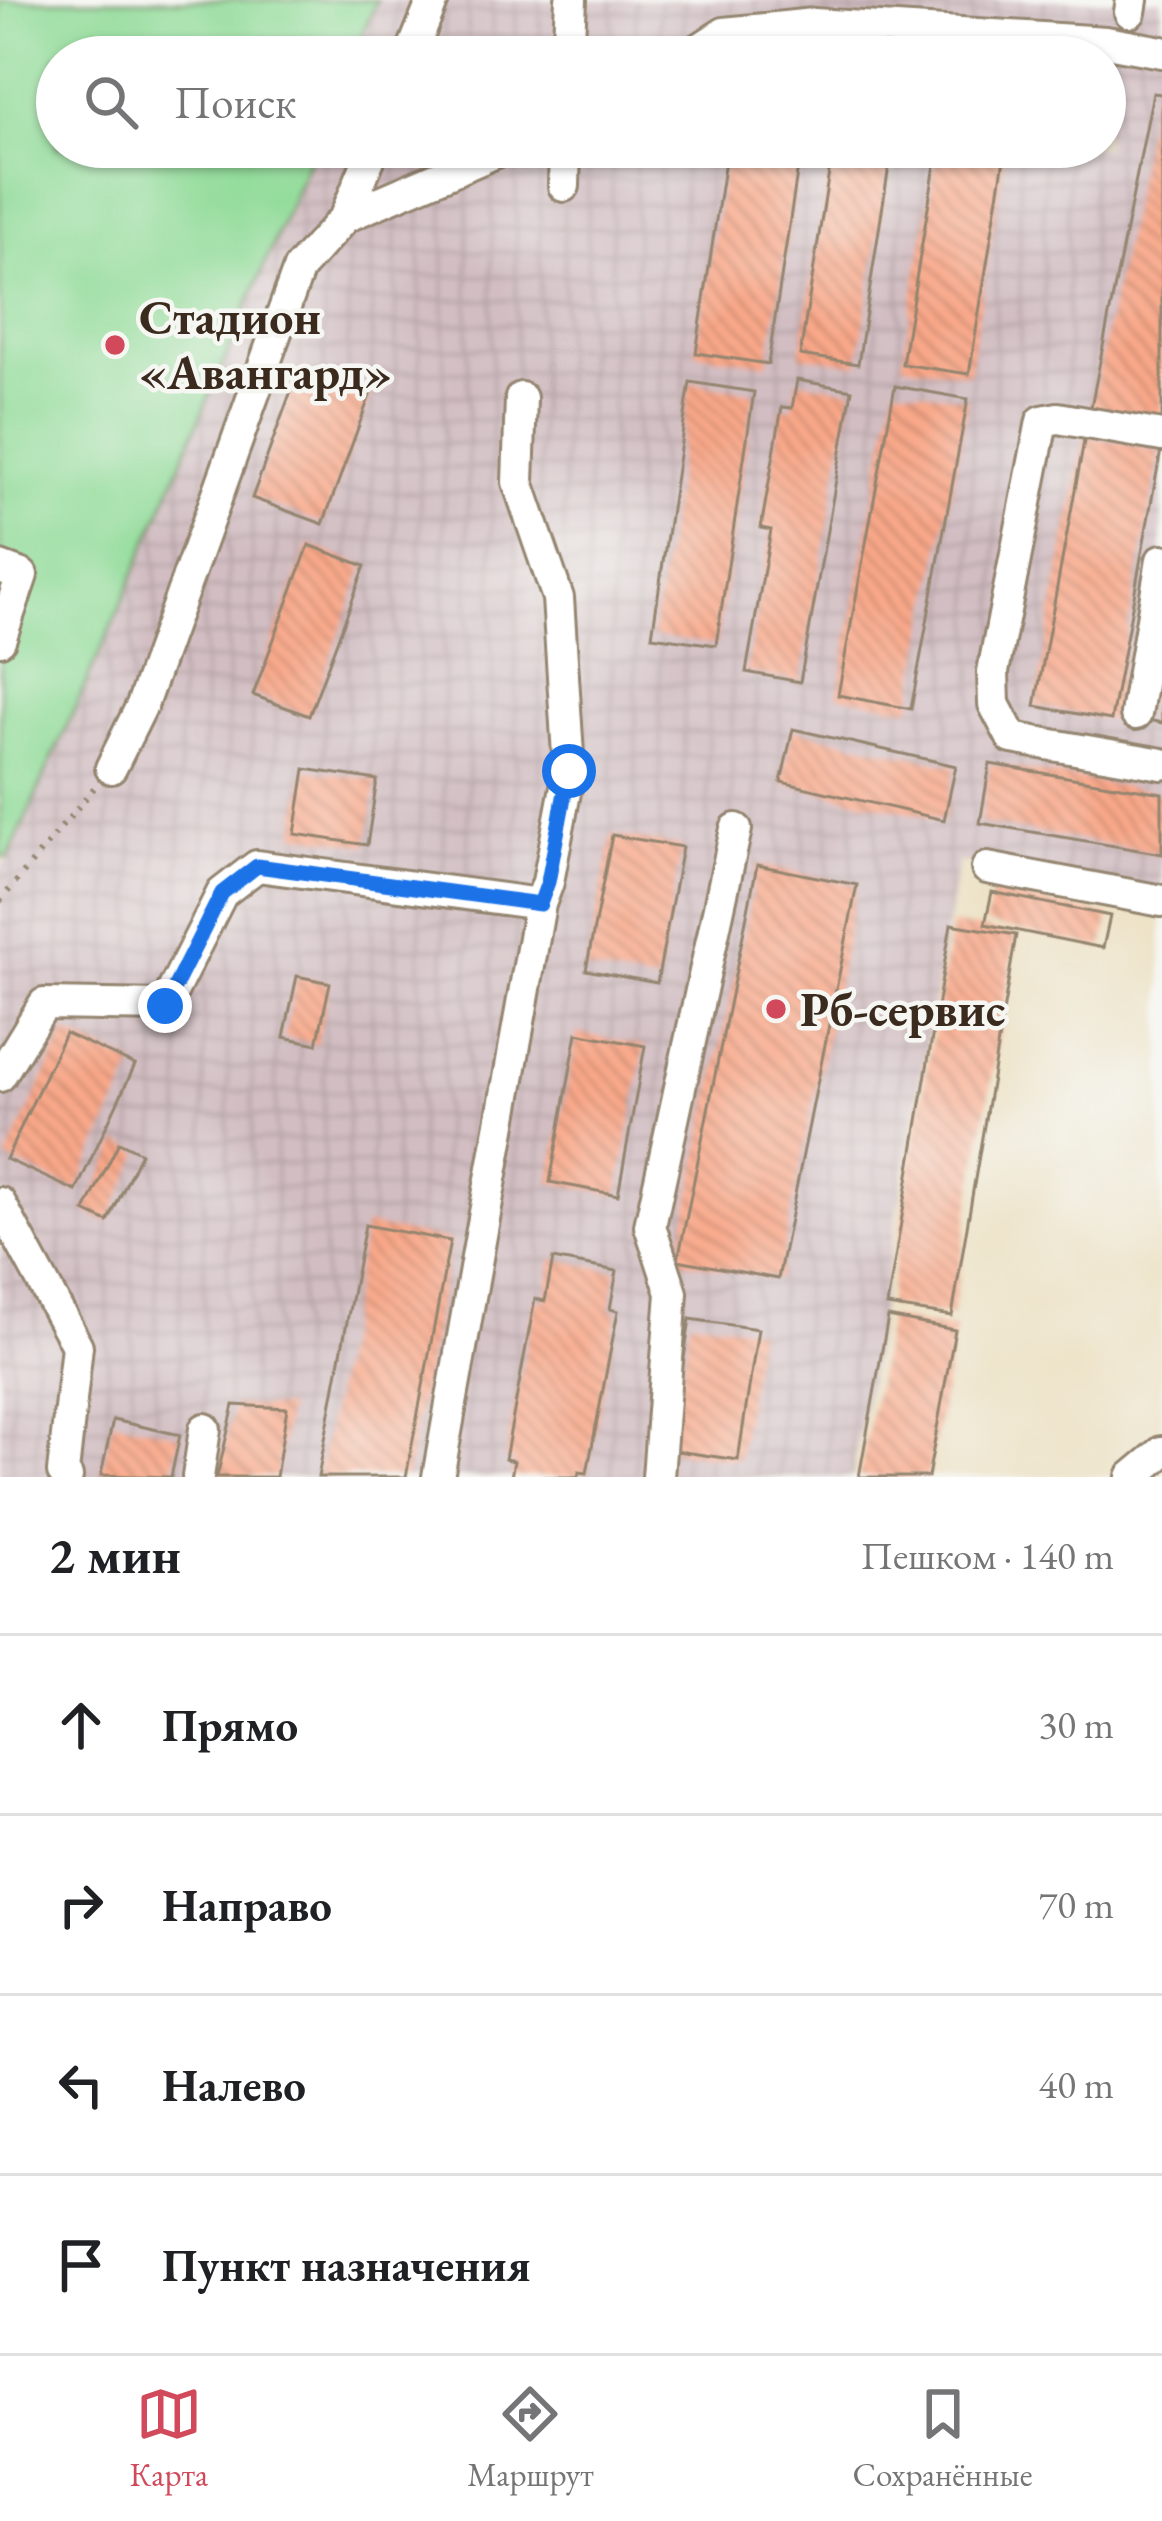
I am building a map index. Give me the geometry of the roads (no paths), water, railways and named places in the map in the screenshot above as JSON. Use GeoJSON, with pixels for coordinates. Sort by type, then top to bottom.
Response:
{"type":"FeatureCollection","features":[{"type":"Feature","properties":{"kind":"street"},"geometry":{"type":"LineString","coordinates":[[418,36],[433,0]]}},
{"type":"Feature","properties":{"kind":"street"},"geometry":{"type":"LineString","coordinates":[[569,36],[571,0]]}},
{"type":"Feature","properties":{"kind":"street"},"geometry":{"type":"LineString","coordinates":[[719,36],[814,24],[1009,36]]}},
{"type":"Feature","properties":{"kind":"street"},"geometry":{"type":"LineString","coordinates":[[1126,46],[1162,52]]}},
{"type":"Feature","properties":{"kind":"street"},"geometry":{"type":"LineString","coordinates":[[111,768],[142,705],[299,268],[345,218],[365,168]]}},
{"type":"Feature","properties":{"kind":"street"},"geometry":{"type":"LineString","coordinates":[[345,218],[460,168]]}},
{"type":"Feature","properties":{"kind":"street"},"geometry":{"type":"LineString","coordinates":[[564,168],[564,186]]}},
{"type":"Feature","properties":{"kind":"street"},"geometry":{"type":"LineString","coordinates":[[438,1477],[540,904],[569,771],[558,598],[518,482],[521,398]]}},
{"type":"Feature","properties":{"kind":"street"},"geometry":{"type":"LineString","coordinates":[[1162,436],[1058,418],[1042,422],[993,672],[994,704],[1012,738],[1162,764]]}},
{"type":"Feature","properties":{"kind":"street"},"geometry":{"type":"LineString","coordinates":[[1136,714],[1162,560]]}},
{"type":"Feature","properties":{"kind":"street"},"geometry":{"type":"LineString","coordinates":[[0,567],[22,575],[0,640]]}},
{"type":"Feature","properties":{"kind":"street"},"geometry":{"type":"LineString","coordinates":[[658,1477],[672,1294],[650,1226],[736,829]]}},
{"type":"Feature","properties":{"kind":"street"},"geometry":{"type":"LineString","coordinates":[[0,1076],[44,1004],[165,1006],[222,893],[257,866],[540,904]]}},
{"type":"Feature","properties":{"kind":"street"},"geometry":{"type":"LineString","coordinates":[[987,868],[1162,901]]}},
{"type":"Feature","properties":{"kind":"street"},"geometry":{"type":"LineString","coordinates":[[0,1203],[77,1346],[63,1472],[67,1477]]}},
{"type":"Feature","properties":{"kind":"street"},"geometry":{"type":"LineString","coordinates":[[198,1477],[205,1430]]}},
{"type":"Feature","properties":{"kind":"street"},"geometry":{"type":"LineString","coordinates":[[1132,1477],[1162,1452]]}},
{"type":"Feature","properties":{"kind":"place","name":"Стадион «Авангард»"},"geometry":{"type":"Point","coordinates":[115,345]}},
{"type":"Feature","properties":{"kind":"place","name":"Рб-сервис"},"geometry":{"type":"Point","coordinates":[776,1009]}}]}
